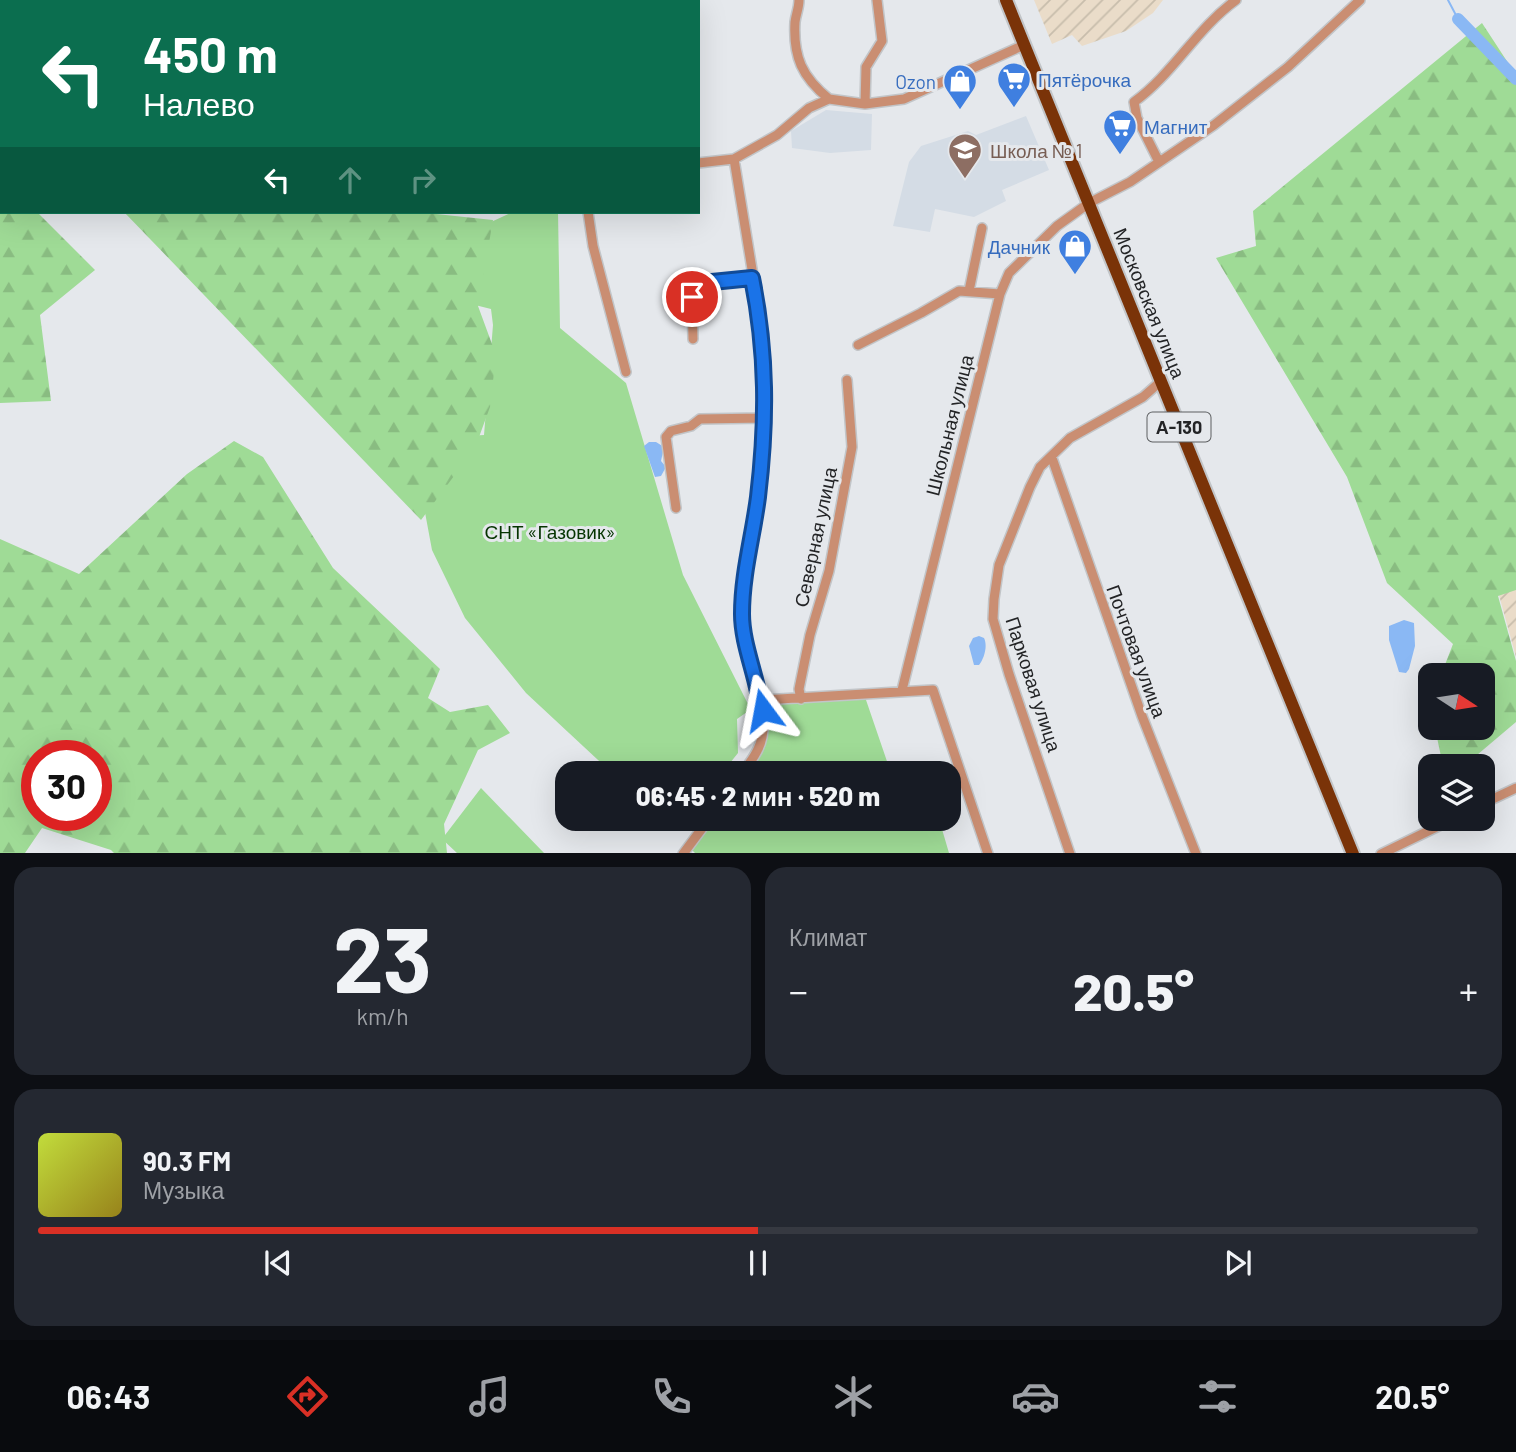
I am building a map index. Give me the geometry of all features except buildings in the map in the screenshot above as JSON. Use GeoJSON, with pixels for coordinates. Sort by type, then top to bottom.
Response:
{"type":"FeatureCollection","features":[{"type":"Feature","properties":{"kind":"highway","name":"Московская улица"},"geometry":{"type":"LineString","coordinates":[[1006,0],[1353,853]]}},
{"type":"Feature","properties":{"kind":"street"},"geometry":{"type":"LineString","coordinates":[[799,0],[795,36],[800,68],[812,86],[829,99],[865,104],[904,99],[1024,45]]}},
{"type":"Feature","properties":{"kind":"street"},"geometry":{"type":"LineString","coordinates":[[865,104],[866,67],[882,41],[877,0]]}},
{"type":"Feature","properties":{"kind":"street"},"geometry":{"type":"LineString","coordinates":[[1159,162],[1137,118],[1133,102],[1154,87],[1202,30],[1219,12],[1236,0]]}},
{"type":"Feature","properties":{"kind":"street","name":"Школьная улица"},"geometry":{"type":"LineString","coordinates":[[902,690],[1000,294],[1009,273],[1057,226],[1089,203],[1130,182],[1214,125],[1288,67],[1360,0]]}},
{"type":"Feature","properties":{"kind":"street"},"geometry":{"type":"LineString","coordinates":[[700,163],[734,159],[777,135],[810,108],[829,99]]}},
{"type":"Feature","properties":{"kind":"street"},"geometry":{"type":"LineString","coordinates":[[734,159],[758,306],[765,377],[760,475],[755,519],[748,549],[742,615],[762,700],[763,731],[759,749],[750,761]]}},
{"type":"Feature","properties":{"kind":"street"},"geometry":{"type":"LineString","coordinates":[[588,214],[593,246],[626,372]]}},
{"type":"Feature","properties":{"kind":"street"},"geometry":{"type":"LineString","coordinates":[[969,291],[982,228]]}},
{"type":"Feature","properties":{"kind":"street"},"geometry":{"type":"LineString","coordinates":[[693,339],[692,297],[712,282],[752,278]]}},
{"type":"Feature","properties":{"kind":"street"},"geometry":{"type":"LineString","coordinates":[[858,345],[959,290],[1000,294]]}},
{"type":"Feature","properties":{"kind":"street","name":"Северная улица"},"geometry":{"type":"LineString","coordinates":[[801,699],[799,690],[810,635],[829,570],[852,447],[848,380]]}},
{"type":"Feature","properties":{"kind":"street","name":"Парковая улица"},"geometry":{"type":"LineString","coordinates":[[1070,853],[993,619],[993,598],[999,565],[1040,467],[1070,438],[1143,397],[1160,382]]}},
{"type":"Feature","properties":{"kind":"street"},"geometry":{"type":"LineString","coordinates":[[676,508],[666,437],[671,431],[691,426],[700,419],[763,418]]}},
{"type":"Feature","properties":{"kind":"street","name":"Почтовая улица"},"geometry":{"type":"LineString","coordinates":[[1052,458],[1146,728],[1196,853]]}},
{"type":"Feature","properties":{"kind":"street"},"geometry":{"type":"LineString","coordinates":[[762,700],[933,690],[988,853]]}},
{"type":"Feature","properties":{"kind":"street"},"geometry":{"type":"LineString","coordinates":[[1495,798],[1516,788]]}},
{"type":"Feature","properties":{"kind":"street"},"geometry":{"type":"LineString","coordinates":[[683,853],[700,831]]}},
{"type":"Feature","properties":{"kind":"street"},"geometry":{"type":"LineString","coordinates":[[1381,853],[1428,831]]}},
{"type":"Feature","properties":{"kind":"shaded area"},"geometry":{"type":"Polygon","coordinates":[[[1034,0],[1163,0],[1153,13],[1126,31],[1082,46],[1072,35],[1052,44],[1034,0]]]}},
{"type":"Feature","properties":{"kind":"shaded area"},"geometry":{"type":"Polygon","coordinates":[[[826,110],[872,114],[871,150],[830,153],[792,148],[791,131],[826,110]]]}},
{"type":"Feature","properties":{"kind":"shaded area","name":"Школа № 1"},"geometry":{"type":"Polygon","coordinates":[[[1026,116],[1049,170],[1002,190],[1006,201],[974,217],[935,209],[930,232],[893,226],[909,162],[921,146],[968,131],[976,135],[1026,116]]]}},
{"type":"Feature","properties":{"kind":"shaded area"},"geometry":{"type":"Polygon","coordinates":[[[1516,589],[1516,657],[1499,595],[1516,589]]]}},
{"type":"Feature","properties":{"kind":"green space"},"geometry":{"type":"Polygon","coordinates":[[[1482,23],[1516,75],[1516,590],[1498,596],[1516,661],[1516,722],[1495,740],[1495,663],[1446,663],[1453,644],[1387,583],[1347,477],[1216,258],[1256,246],[1253,211],[1482,23]]]}},
{"type":"Feature","properties":{"kind":"green space"},"geometry":{"type":"Polygon","coordinates":[[[0,214],[39,214],[95,270],[40,315],[51,401],[0,403],[0,214]]]}},
{"type":"Feature","properties":{"kind":"green space"},"geometry":{"type":"Polygon","coordinates":[[[126,214],[436,214],[493,220],[478,306],[496,355],[490,407],[475,448],[421,520],[126,214]]]}},
{"type":"Feature","properties":{"kind":"green space","name":"СНТ «Газовик»"},"geometry":{"type":"Polygon","coordinates":[[[509,214],[558,214],[560,328],[626,383],[683,575],[748,704],[757,705],[737,719],[738,753],[732,761],[599,761],[526,693],[465,618],[432,550],[424,507],[466,436],[484,435],[493,325],[491,309],[475,305],[491,222],[509,214]]]}},
{"type":"Feature","properties":{"kind":"green space"},"geometry":{"type":"Polygon","coordinates":[[[234,441],[263,457],[333,568],[440,669],[428,698],[450,712],[488,705],[510,733],[478,750],[444,824],[447,853],[114,853],[51,831],[112,831],[112,740],[21,740],[21,831],[40,831],[25,853],[0,853],[0,539],[79,574],[187,474],[234,441]]]}},
{"type":"Feature","properties":{"kind":"green space"},"geometry":{"type":"Polygon","coordinates":[[[865,697],[887,761],[756,761],[765,741],[767,705],[865,697]]]}},
{"type":"Feature","properties":{"kind":"green space"},"geometry":{"type":"Polygon","coordinates":[[[1438,740],[1495,740],[1478,754],[1440,754],[1438,740]]]}},
{"type":"Feature","properties":{"kind":"green space"},"geometry":{"type":"Polygon","coordinates":[[[481,788],[544,853],[457,853],[442,839],[481,788]]]}},
{"type":"Feature","properties":{"kind":"green space"},"geometry":{"type":"Polygon","coordinates":[[[705,831],[943,831],[949,853],[695,853],[692,850],[705,831]]]}},
{"type":"Feature","properties":{"kind":"water"},"geometry":{"type":"Polygon","coordinates":[[[649,442],[656,442],[664,447],[661,461],[666,467],[661,476],[655,477],[644,446],[649,442]]]}},
{"type":"Feature","properties":{"kind":"water"},"geometry":{"type":"Polygon","coordinates":[[[1404,620],[1414,623],[1415,646],[1406,673],[1399,672],[1389,640],[1389,626],[1404,620]]]}},
{"type":"Feature","properties":{"kind":"water"},"geometry":{"type":"Polygon","coordinates":[[[973,638],[984,638],[985,652],[979,665],[974,665],[969,646],[973,638]]]}},
{"type":"Feature","properties":{"kind":"waterway"},"geometry":{"type":"LineString","coordinates":[[1448,0],[1458,19]]}},
{"type":"Feature","properties":{"kind":"waterway"},"geometry":{"type":"LineString","coordinates":[[1458,19],[1516,79]]}},
{"type":"Feature","properties":{"kind":"place","name":"Пятёрочка"},"geometry":{"type":"Point","coordinates":[1014,109]}},
{"type":"Feature","properties":{"kind":"place","name":"Ozon"},"geometry":{"type":"Point","coordinates":[960,111]}},
{"type":"Feature","properties":{"kind":"place","name":"Магнит"},"geometry":{"type":"Point","coordinates":[1120,156]}},
{"type":"Feature","properties":{"kind":"place","name":"Школа № 1"},"geometry":{"type":"Point","coordinates":[965,180]}},
{"type":"Feature","properties":{"kind":"place","name":"Дачник"},"geometry":{"type":"Point","coordinates":[1075,276]}},
{"type":"Feature","properties":{"kind":"route"},"geometry":{"type":"LineString","coordinates":[[692,297],[712,282],[752,278],[758,306],[765,377],[763,418],[760,475],[755,519],[748,549],[742,615],[763,710]]}}]}
